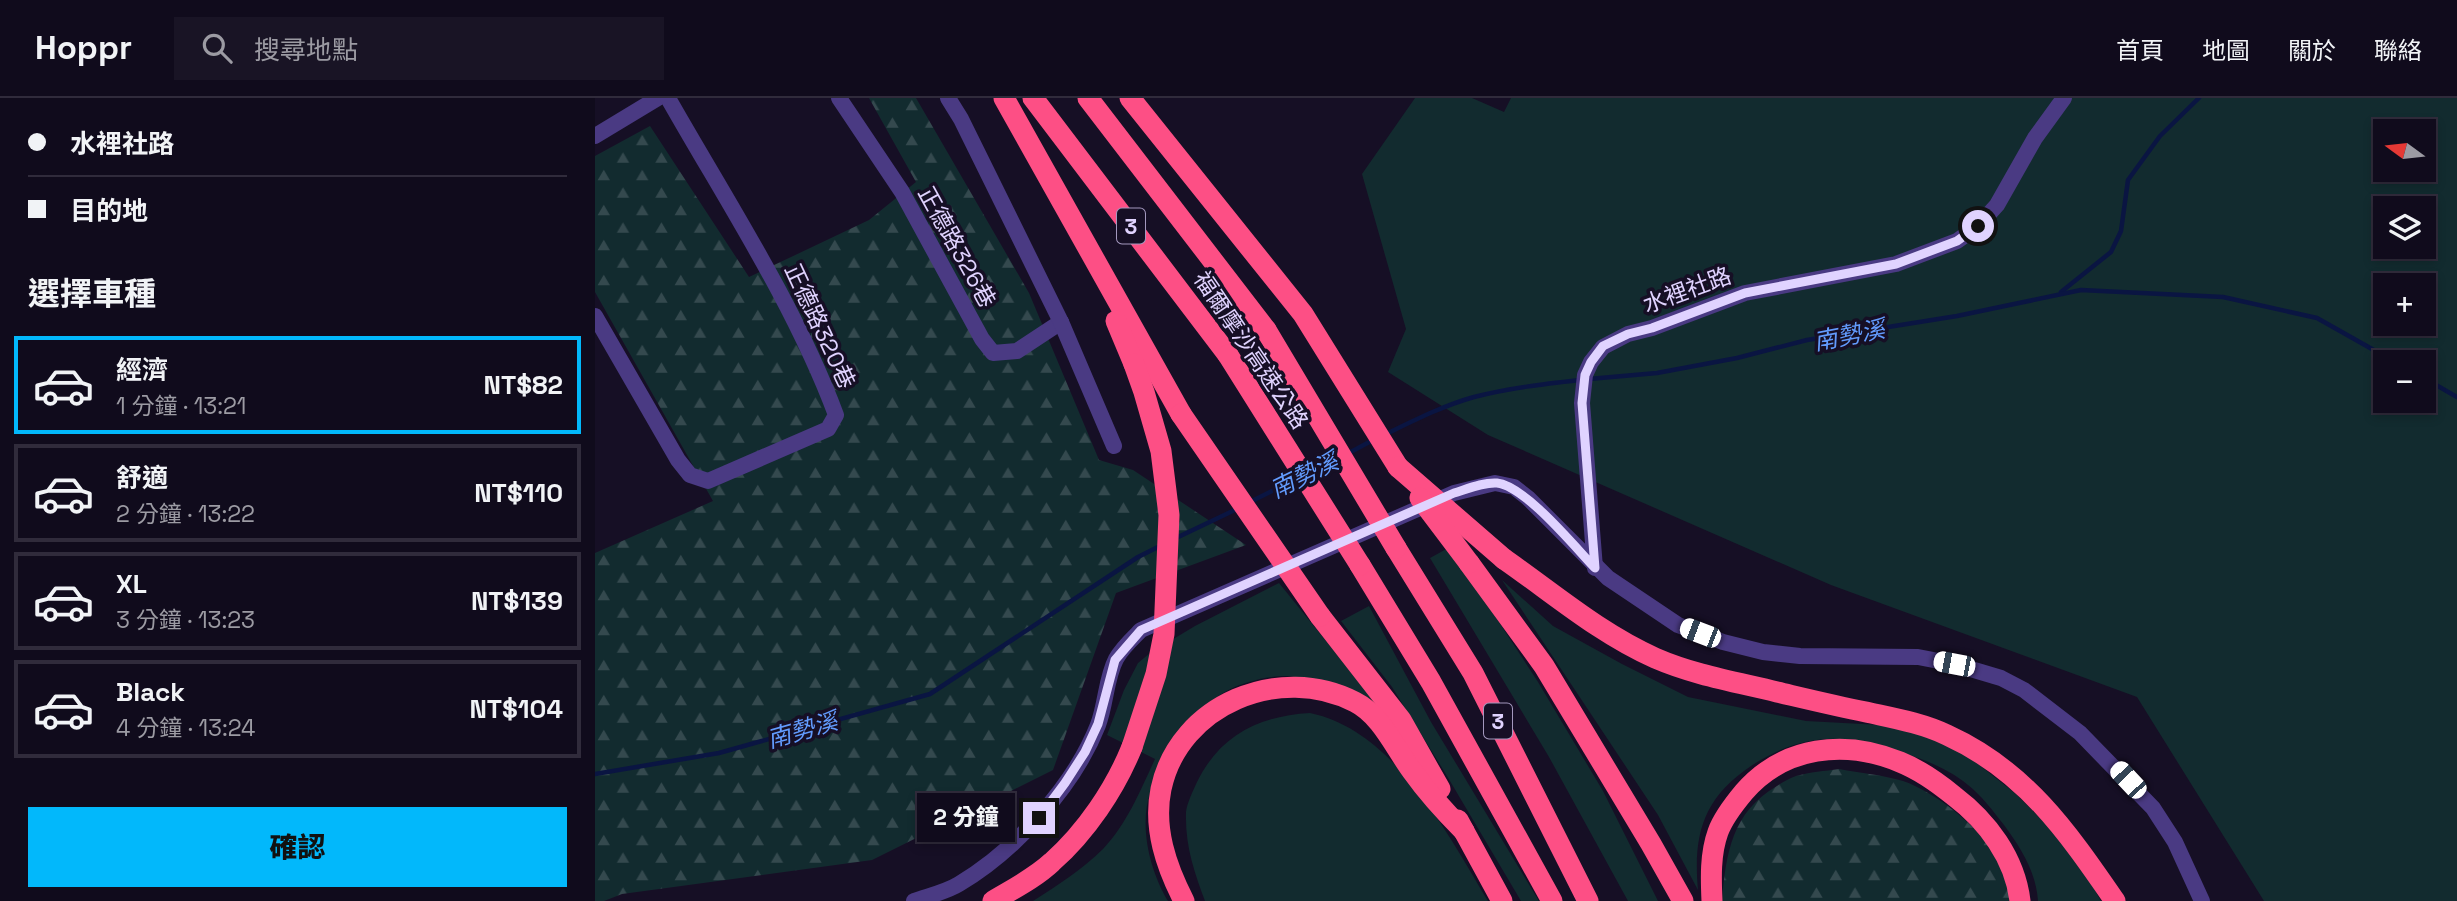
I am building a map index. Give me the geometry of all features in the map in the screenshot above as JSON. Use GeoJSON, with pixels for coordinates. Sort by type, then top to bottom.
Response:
{"type":"FeatureCollection","features":[{"type":"Feature","properties":{"kind":"highway"},"geometry":{"type":"LineString","coordinates":[[1004,98],[1181,414],[1319,616],[1401,720],[1502,901]]}},
{"type":"Feature","properties":{"kind":"highway","name":"福爾摩沙高速公路"},"geometry":{"type":"LineString","coordinates":[[1033,98],[1228,355],[1431,682],[1552,901]]}},
{"type":"Feature","properties":{"kind":"highway","name":"福爾摩沙高速公路"},"geometry":{"type":"LineString","coordinates":[[1089,98],[1266,330],[1473,673],[1588,901]]}},
{"type":"Feature","properties":{"kind":"highway"},"geometry":{"type":"LineString","coordinates":[[1131,98],[1303,314],[1398,467],[1544,666],[1683,901]]}},
{"type":"Feature","properties":{"kind":"highway"},"geometry":{"type":"LineString","coordinates":[[993,901],[1050,864],[1074,841],[1123,770],[1156,674],[1164,634],[1169,515],[1161,452],[1134,364],[1057,191]]}},
{"type":"Feature","properties":{"kind":"highway"},"geometry":{"type":"LineString","coordinates":[[1398,467],[1504,559],[1579,615],[1655,658],[1705,675],[1912,723],[1947,735],[1980,753],[2021,783],[2049,810],[2115,901]]}},
{"type":"Feature","properties":{"kind":"highway"},"geometry":{"type":"LineString","coordinates":[[1184,901],[1163,852],[1158,813],[1161,788],[1170,764],[1187,738],[1209,716],[1246,694],[1268,688],[1293,685],[1317,688],[1357,703],[1376,719],[1413,773],[1464,831]]}},
{"type":"Feature","properties":{"kind":"highway"},"geometry":{"type":"LineString","coordinates":[[1712,901],[1712,865],[1718,832],[1731,808],[1748,788],[1762,775],[1793,756],[1809,751],[1844,750],[1862,751],[1899,761],[1935,781],[1965,804],[2004,852],[2015,876],[2020,901]]}},
{"type":"Feature","properties":{"kind":"street"},"geometry":{"type":"LineString","coordinates":[[595,136],[658,98]]}},
{"type":"Feature","properties":{"kind":"street","name":"正德路320巷"},"geometry":{"type":"LineString","coordinates":[[595,316],[678,460],[690,475],[708,481],[828,429],[836,415],[774,278],[668,98]]}},
{"type":"Feature","properties":{"kind":"street","name":"正德路326巷"},"geometry":{"type":"LineString","coordinates":[[839,98],[902,192],[982,339],[993,353],[1017,351],[1061,322]]}},
{"type":"Feature","properties":{"kind":"street"},"geometry":{"type":"LineString","coordinates":[[948,98],[961,119],[1061,322],[1114,446]]}},
{"type":"Feature","properties":{"kind":"street","name":"水裡社路"},"geometry":{"type":"LineString","coordinates":[[1595,568],[1582,403],[1584,381],[1591,362],[1603,346],[1628,334],[1652,328],[1745,293],[1896,264],[1957,241],[1978,226],[1997,205],[2035,138],[2064,98]]}},
{"type":"Feature","properties":{"kind":"street"},"geometry":{"type":"LineString","coordinates":[[914,901],[958,885],[994,858],[1039,818],[1085,752],[1098,724],[1115,660],[1141,630],[1454,493],[1495,483],[1514,487],[1528,498],[1595,568],[1639,601],[1678,625],[1723,642],[1763,652],[1800,656],[1918,657],[2001,678],[2024,690],[2080,733],[2153,808],[2175,842],[2202,901]]}},
{"type":"Feature","properties":{"kind":"green space"},"geometry":{"type":"Polygon","coordinates":[[[869,98],[916,98],[1029,293],[1099,460],[1133,470],[1246,545],[1116,593],[1053,770],[872,860],[622,894],[604,901],[595,901],[595,553],[713,501],[595,292],[595,156],[650,126],[749,277],[869,220],[916,182],[869,98]]]}},
{"type":"Feature","properties":{"kind":"green space"},"geometry":{"type":"Polygon","coordinates":[[[1415,98],[1472,98],[1504,112],[1511,98],[2457,98],[2457,901],[2264,901],[2137,697],[1831,585],[1488,435],[1388,372],[1406,329],[1362,174],[1415,98]]]}},
{"type":"Feature","properties":{"kind":"green space"},"geometry":{"type":"Polygon","coordinates":[[[1450,547],[1538,682],[1603,791],[1658,901],[1628,901],[1549,757],[1430,558],[1450,547]]]}},
{"type":"Feature","properties":{"kind":"green space"},"geometry":{"type":"Polygon","coordinates":[[[1502,580],[1553,626],[1688,697],[1806,721],[1881,725],[1947,743],[2016,794],[2046,824],[2077,859],[2101,901],[2038,901],[2031,870],[2022,852],[2004,825],[1973,789],[1954,775],[1924,760],[1886,747],[1847,739],[1809,741],[1790,746],[1751,766],[1722,791],[1705,819],[1700,835],[1697,852],[1698,890],[1658,815],[1502,580]]]}},
{"type":"Feature","properties":{"kind":"green space"},"geometry":{"type":"Polygon","coordinates":[[[1279,583],[1386,715],[1320,684],[1293,677],[1270,677],[1233,688],[1202,709],[1150,793],[1146,820],[1148,848],[1151,863],[1168,901],[1033,901],[1079,870],[1112,839],[1133,806],[1155,759],[1107,735],[1124,690],[1138,663],[1195,626],[1279,583]]]}},
{"type":"Feature","properties":{"kind":"green space"},"geometry":{"type":"Polygon","coordinates":[[[1369,606],[1431,722],[1539,901],[1521,901],[1392,687],[1341,621],[1369,606]]]}},
{"type":"Feature","properties":{"kind":"green space"},"geometry":{"type":"Polygon","coordinates":[[[1310,713],[1340,723],[1367,740],[1392,762],[1436,816],[1488,901],[1205,901],[1191,858],[1186,824],[1187,808],[1197,782],[1217,752],[1243,731],[1274,718],[1310,713]]]}},
{"type":"Feature","properties":{"kind":"green space"},"geometry":{"type":"Polygon","coordinates":[[[1839,769],[1903,781],[1929,793],[1955,811],[1996,855],[2012,901],[1722,901],[1729,850],[1741,821],[1750,808],[1762,796],[1791,778],[1839,769]]]}},
{"type":"Feature","properties":{"kind":"waterway","name":"南勢溪"},"geometry":{"type":"LineString","coordinates":[[2061,292],[2111,252],[2121,231],[2128,180],[2160,136],[2199,98]]}},
{"type":"Feature","properties":{"kind":"waterway","name":"南勢溪"},"geometry":{"type":"LineString","coordinates":[[1589,379],[1657,373],[1737,358],[1807,340],[1957,316],[2081,290],[2223,297],[2317,318],[2374,350]]}},
{"type":"Feature","properties":{"kind":"waterway","name":"南勢溪"},"geometry":{"type":"LineString","coordinates":[[1384,435],[1439,409],[1474,397],[1580,380]]}},
{"type":"Feature","properties":{"kind":"waterway","name":"南勢溪"},"geometry":{"type":"LineString","coordinates":[[2436,385],[2457,397]]}},
{"type":"Feature","properties":{"kind":"waterway","name":"南勢溪"},"geometry":{"type":"LineString","coordinates":[[1347,454],[1373,440]]}},
{"type":"Feature","properties":{"kind":"waterway","name":"南勢溪"},"geometry":{"type":"LineString","coordinates":[[1309,473],[1336,459]]}},
{"type":"Feature","properties":{"kind":"waterway","name":"南勢溪"},"geometry":{"type":"LineString","coordinates":[[1250,502],[1298,478]]}},
{"type":"Feature","properties":{"kind":"waterway","name":"南勢溪"},"geometry":{"type":"LineString","coordinates":[[1174,539],[1239,508]]}},
{"type":"Feature","properties":{"kind":"waterway","name":"南勢溪"},"geometry":{"type":"LineString","coordinates":[[595,774],[719,753],[930,694],[1138,557],[1160,546]]}},
{"type":"Feature","properties":{"kind":"route"},"geometry":{"type":"LineString","coordinates":[[1039,818],[1085,752],[1098,724],[1115,660],[1141,630],[1454,493],[1479,485],[1495,483],[1514,487],[1528,498],[1595,568],[1582,403],[1585,375],[1603,346],[1628,334],[1652,328],[1745,293],[1896,264],[1957,241],[1978,226]]}}]}
